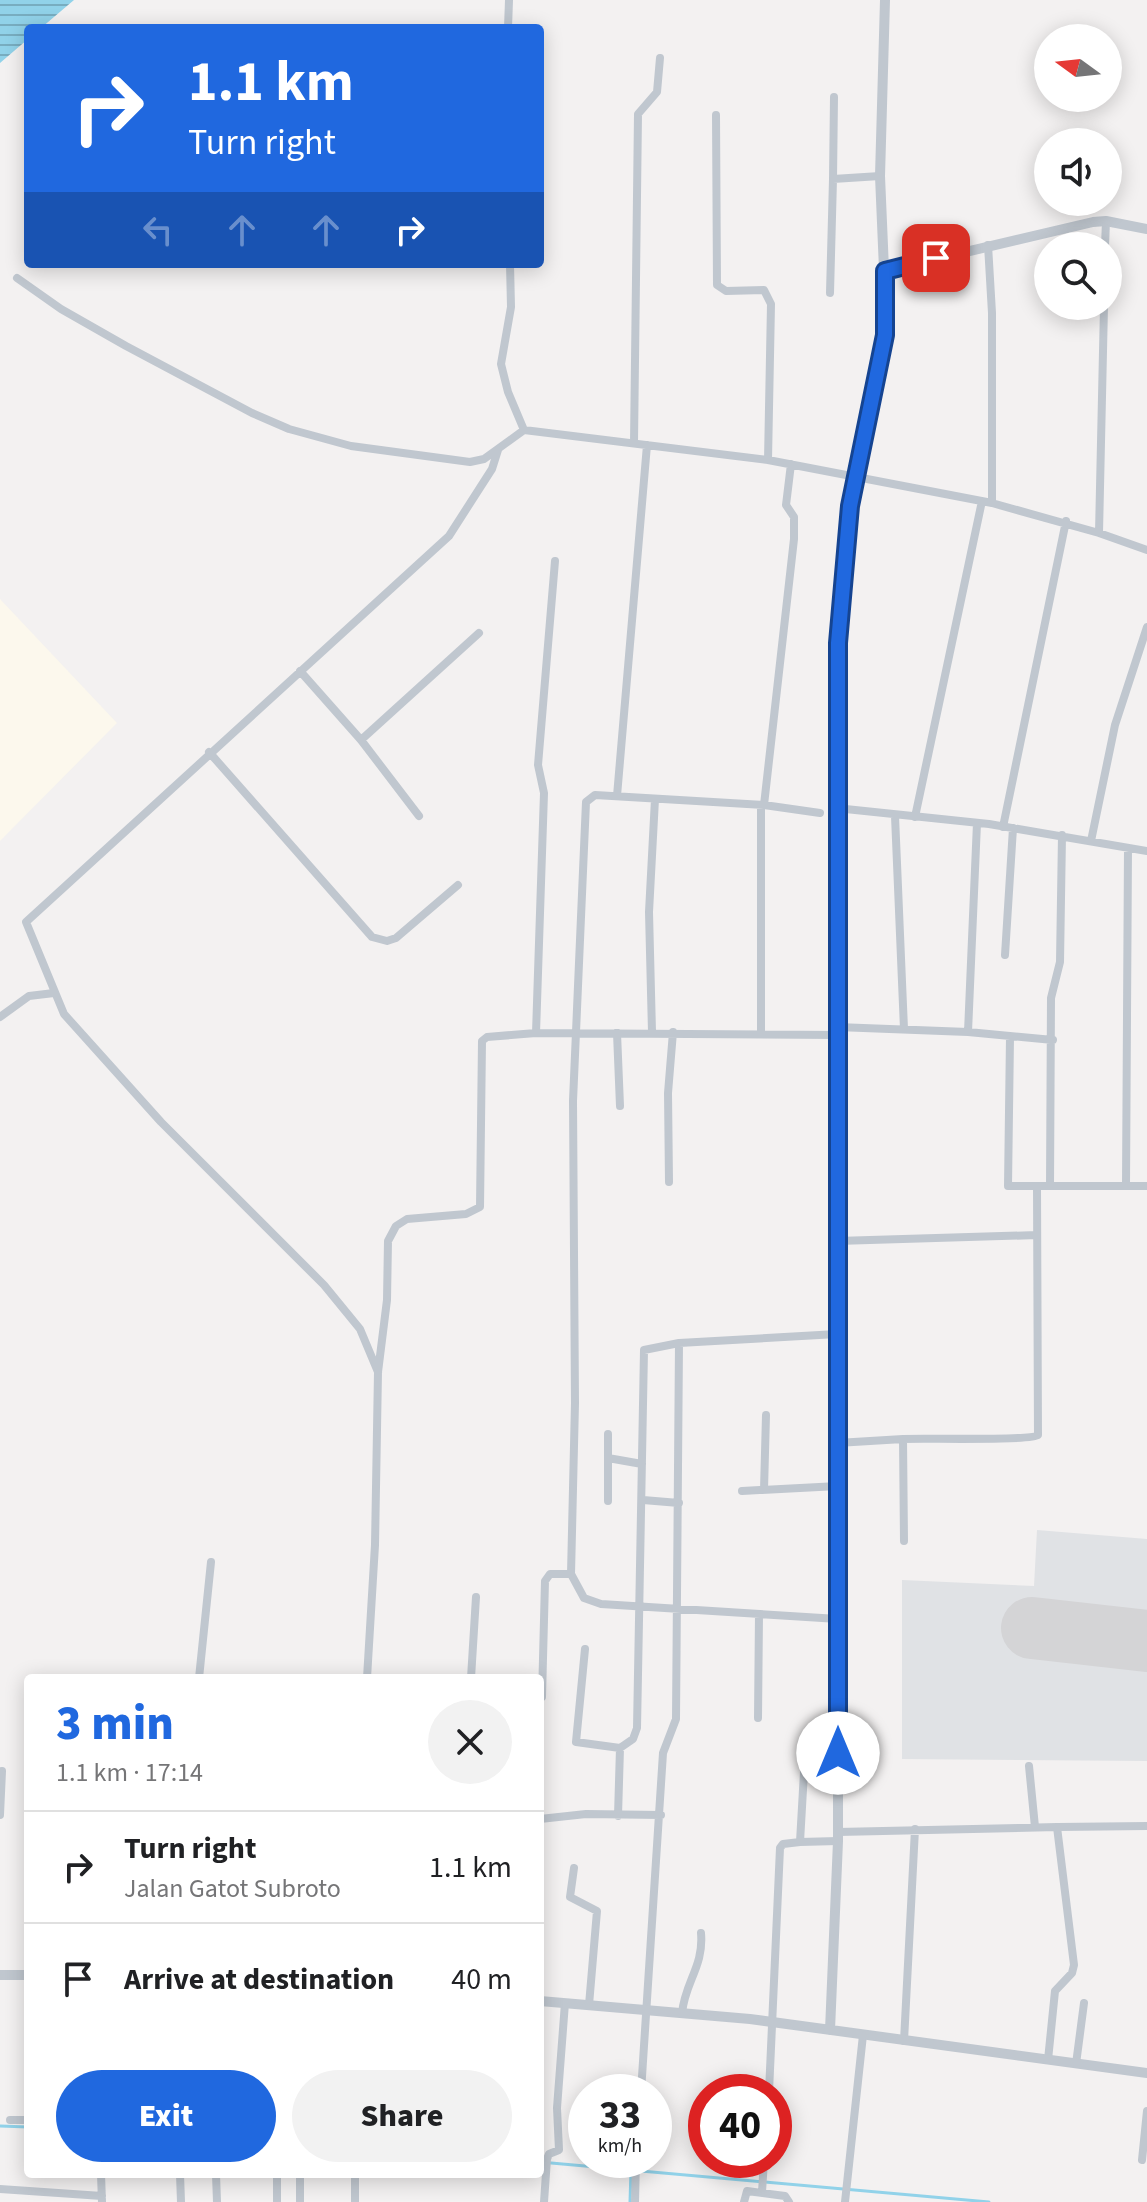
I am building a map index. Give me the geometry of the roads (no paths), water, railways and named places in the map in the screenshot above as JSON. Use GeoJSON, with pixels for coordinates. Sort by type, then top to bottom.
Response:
{"type":"FeatureCollection","features":[{"type":"Feature","properties":{"kind":"street"},"geometry":{"type":"LineString","coordinates":[[508,24],[509,0]]}},
{"type":"Feature","properties":{"kind":"street"},"geometry":{"type":"LineString","coordinates":[[830,2030],[838,1836],[838,643],[854,477],[885,335],[880,176],[885,0]]}},
{"type":"Feature","properties":{"kind":"street"},"geometry":{"type":"LineString","coordinates":[[634,443],[638,114],[657,92],[660,58]]}},
{"type":"Feature","properties":{"kind":"street"},"geometry":{"type":"LineString","coordinates":[[830,293],[834,97]]}},
{"type":"Feature","properties":{"kind":"street"},"geometry":{"type":"LineString","coordinates":[[716,115],[717,285],[726,291],[764,290],[771,304],[768,460]]}},
{"type":"Feature","properties":{"kind":"street"},"geometry":{"type":"LineString","coordinates":[[833,179],[880,176]]}},
{"type":"Feature","properties":{"kind":"street"},"geometry":{"type":"LineString","coordinates":[[885,271],[988,245],[1106,221],[1147,229]]}},
{"type":"Feature","properties":{"kind":"street"},"geometry":{"type":"LineString","coordinates":[[1106,221],[1106,232]]}},
{"type":"Feature","properties":{"kind":"street"},"geometry":{"type":"LineString","coordinates":[[988,245],[992,313],[992,503]]}},
{"type":"Feature","properties":{"kind":"street"},"geometry":{"type":"LineString","coordinates":[[510,268],[511,307],[501,364],[524,430]]}},
{"type":"Feature","properties":{"kind":"street"},"geometry":{"type":"LineString","coordinates":[[17,278],[100,331],[252,413],[289,429],[351,446],[454,462],[484,459],[524,430],[768,460],[992,503],[1066,521],[1147,550]]}},
{"type":"Feature","properties":{"kind":"street"},"geometry":{"type":"LineString","coordinates":[[1099,533],[1104,320]]}},
{"type":"Feature","properties":{"kind":"street"},"geometry":{"type":"LineString","coordinates":[[617,796],[647,445]]}},
{"type":"Feature","properties":{"kind":"street"},"geometry":{"type":"LineString","coordinates":[[378,1372],[360,1329],[324,1285],[161,1122],[76,1029],[54,993],[26,922],[457,528],[492,469],[498,450]]}},
{"type":"Feature","properties":{"kind":"street"},"geometry":{"type":"LineString","coordinates":[[761,1034],[762,805],[794,539],[794,517],[786,505],[791,464]]}},
{"type":"Feature","properties":{"kind":"street"},"geometry":{"type":"LineString","coordinates":[[915,817],[982,501]]}},
{"type":"Feature","properties":{"kind":"street"},"geometry":{"type":"LineString","coordinates":[[1005,955],[1008,828],[1066,521]]}},
{"type":"Feature","properties":{"kind":"street"},"geometry":{"type":"LineString","coordinates":[[536,1033],[544,793],[538,765],[555,561]]}},
{"type":"Feature","properties":{"kind":"street"},"geometry":{"type":"LineString","coordinates":[[1091,841],[1115,725],[1147,627]]}},
{"type":"Feature","properties":{"kind":"street"},"geometry":{"type":"LineString","coordinates":[[361,740],[479,633]]}},
{"type":"Feature","properties":{"kind":"street"},"geometry":{"type":"LineString","coordinates":[[300,671],[361,740],[419,816]]}},
{"type":"Feature","properties":{"kind":"street"},"geometry":{"type":"LineString","coordinates":[[209,752],[372,937],[387,941],[396,938],[458,885]]}},
{"type":"Feature","properties":{"kind":"street"},"geometry":{"type":"LineString","coordinates":[[838,1619],[591,1602],[576,1588],[571,1574],[575,1403],[573,1101],[586,802],[595,795],[617,796],[762,805],[821,813],[915,817],[1062,835],[1147,851]]}},
{"type":"Feature","properties":{"kind":"street"},"geometry":{"type":"LineString","coordinates":[[652,1032],[649,912],[655,799]]}},
{"type":"Feature","properties":{"kind":"street"},"geometry":{"type":"LineString","coordinates":[[895,816],[904,1029]]}},
{"type":"Feature","properties":{"kind":"street"},"geometry":{"type":"LineString","coordinates":[[968,1032],[977,823]]}},
{"type":"Feature","properties":{"kind":"street"},"geometry":{"type":"LineString","coordinates":[[1050,1186],[1051,998],[1060,962],[1062,835]]}},
{"type":"Feature","properties":{"kind":"street"},"geometry":{"type":"LineString","coordinates":[[1126,1186],[1128,848]]}},
{"type":"Feature","properties":{"kind":"street"},"geometry":{"type":"LineString","coordinates":[[0,1017],[23,999],[54,993]]}},
{"type":"Feature","properties":{"kind":"street"},"geometry":{"type":"LineString","coordinates":[[367,1674],[375,1545],[378,1372],[391,1233],[407,1219],[479,1210],[482,1041],[492,1036],[536,1033],[761,1034],[904,1029],[1053,1040]]}},
{"type":"Feature","properties":{"kind":"street"},"geometry":{"type":"LineString","coordinates":[[669,1182],[668,1093],[673,1032]]}},
{"type":"Feature","properties":{"kind":"street"},"geometry":{"type":"LineString","coordinates":[[617,1033],[620,1106]]}},
{"type":"Feature","properties":{"kind":"street"},"geometry":{"type":"LineString","coordinates":[[1010,1037],[1007,1184],[1037,1194]]}},
{"type":"Feature","properties":{"kind":"street"},"geometry":{"type":"LineString","coordinates":[[1037,1194],[1050,1186],[1147,1186]]}},
{"type":"Feature","properties":{"kind":"street"},"geometry":{"type":"LineString","coordinates":[[837,1443],[978,1437],[1026,1440],[1038,1435],[1037,1194]]}},
{"type":"Feature","properties":{"kind":"street"},"geometry":{"type":"LineString","coordinates":[[837,1241],[1037,1235]]}},
{"type":"Feature","properties":{"kind":"street"},"geometry":{"type":"LineString","coordinates":[[585,1649],[576,1742],[620,1748],[633,1739],[637,1728],[642,1605],[642,1355],[648,1347],[837,1334]]}},
{"type":"Feature","properties":{"kind":"street"},"geometry":{"type":"LineString","coordinates":[[642,2074],[664,1746],[676,1719],[679,1343]]}},
{"type":"Feature","properties":{"kind":"street"},"geometry":{"type":"LineString","coordinates":[[764,1490],[766,1415]]}},
{"type":"Feature","properties":{"kind":"street"},"geometry":{"type":"LineString","coordinates":[[608,1434],[608,1501]]}},
{"type":"Feature","properties":{"kind":"street"},"geometry":{"type":"LineString","coordinates":[[903,1439],[904,1541]]}},
{"type":"Feature","properties":{"kind":"street"},"geometry":{"type":"LineString","coordinates":[[608,1458],[642,1464]]}},
{"type":"Feature","properties":{"kind":"street"},"geometry":{"type":"LineString","coordinates":[[742,1491],[838,1486]]}},
{"type":"Feature","properties":{"kind":"street"},"geometry":{"type":"LineString","coordinates":[[643,1500],[679,1503]]}},
{"type":"Feature","properties":{"kind":"street"},"geometry":{"type":"LineString","coordinates":[[199,1674],[211,1562]]}},
{"type":"Feature","properties":{"kind":"street"},"geometry":{"type":"LineString","coordinates":[[543,1674],[545,1581],[550,1574],[571,1574]]}},
{"type":"Feature","properties":{"kind":"street"},"geometry":{"type":"LineString","coordinates":[[471,1674],[476,1597]]}},
{"type":"Feature","properties":{"kind":"street"},"geometry":{"type":"LineString","coordinates":[[758,1718],[759,1614]]}},
{"type":"Feature","properties":{"kind":"street"},"geometry":{"type":"LineString","coordinates":[[618,1816],[620,1748]]}},
{"type":"Feature","properties":{"kind":"street"},"geometry":{"type":"LineString","coordinates":[[1029,1766],[1035,1827]]}},
{"type":"Feature","properties":{"kind":"street"},"geometry":{"type":"LineString","coordinates":[[0,1815],[2,1771]]}},
{"type":"Feature","properties":{"kind":"street"},"geometry":{"type":"LineString","coordinates":[[800,1842],[804,1772]]}},
{"type":"Feature","properties":{"kind":"street"},"geometry":{"type":"LineString","coordinates":[[544,1819],[586,1814],[661,1815]]}},
{"type":"Feature","properties":{"kind":"street"},"geometry":{"type":"LineString","coordinates":[[770,2074],[780,1848],[783,1844],[915,1829],[1147,1826]]}},
{"type":"Feature","properties":{"kind":"street"},"geometry":{"type":"LineString","coordinates":[[1048,2060],[1055,1991],[1072,1973],[1074,1965],[1057,1827]]}},
{"type":"Feature","properties":{"kind":"street"},"geometry":{"type":"LineString","coordinates":[[904,2041],[915,1829]]}},
{"type":"Feature","properties":{"kind":"street"},"geometry":{"type":"LineString","coordinates":[[574,1868],[570,1897],[595,1908],[597,1915],[589,2005]]}},
{"type":"Feature","properties":{"kind":"street"},"geometry":{"type":"LineString","coordinates":[[682,2013],[686,1991],[702,1957],[701,1933]]}},
{"type":"Feature","properties":{"kind":"street"},"geometry":{"type":"LineString","coordinates":[[0,1975],[24,1975]]}},
{"type":"Feature","properties":{"kind":"street"},"geometry":{"type":"LineString","coordinates":[[544,2001],[773,2022],[1147,2073]]}},
{"type":"Feature","properties":{"kind":"street"},"geometry":{"type":"LineString","coordinates":[[544,2202],[546,2163],[549,2154],[559,2150],[557,2108],[565,2003]]}},
{"type":"Feature","properties":{"kind":"street"},"geometry":{"type":"LineString","coordinates":[[1076,2064],[1084,2003]]}},
{"type":"Feature","properties":{"kind":"street"},"geometry":{"type":"LineString","coordinates":[[846,2198],[863,2035]]}},
{"type":"Feature","properties":{"kind":"street"},"geometry":{"type":"LineString","coordinates":[[1142,2160],[1147,2111]]}},
{"type":"Feature","properties":{"kind":"street"},"geometry":{"type":"LineString","coordinates":[[10,2120],[24,2120]]}},
{"type":"Feature","properties":{"kind":"street"},"geometry":{"type":"LineString","coordinates":[[0,2189],[102,2199],[101,2178]]}},
{"type":"Feature","properties":{"kind":"street"},"geometry":{"type":"LineString","coordinates":[[180,2178],[181,2202]]}},
{"type":"Feature","properties":{"kind":"street"},"geometry":{"type":"LineString","coordinates":[[216,2178],[217,2202]]}},
{"type":"Feature","properties":{"kind":"street"},"geometry":{"type":"LineString","coordinates":[[277,2178],[277,2202]]}},
{"type":"Feature","properties":{"kind":"street"},"geometry":{"type":"LineString","coordinates":[[300,2178],[300,2202]]}},
{"type":"Feature","properties":{"kind":"street"},"geometry":{"type":"LineString","coordinates":[[355,2178],[355,2202]]}},
{"type":"Feature","properties":{"kind":"street"},"geometry":{"type":"LineString","coordinates":[[635,2202],[636,2178]]}},
{"type":"Feature","properties":{"kind":"street"},"geometry":{"type":"LineString","coordinates":[[762,2178],[762,2184]]}},
{"type":"Feature","properties":{"kind":"street"},"geometry":{"type":"LineString","coordinates":[[744,2202],[747,2191],[762,2184]]}},
{"type":"Feature","properties":{"kind":"street"},"geometry":{"type":"LineString","coordinates":[[762,2184],[785,2196],[789,2202]]}},
{"type":"Feature","properties":{"kind":"water"},"geometry":{"type":"Polygon","coordinates":[[[0,0],[74,0],[46,24],[24,24],[24,42],[0,63],[0,0]]]}},
{"type":"Feature","properties":{"kind":"waterway"},"geometry":{"type":"LineString","coordinates":[[0,2126],[24,2127]]}},
{"type":"Feature","properties":{"kind":"waterway"},"geometry":{"type":"LineString","coordinates":[[544,2162],[989,2202]]}},
{"type":"Feature","properties":{"kind":"waterway"},"geometry":{"type":"LineString","coordinates":[[630,2202],[631,2178]]}}]}
